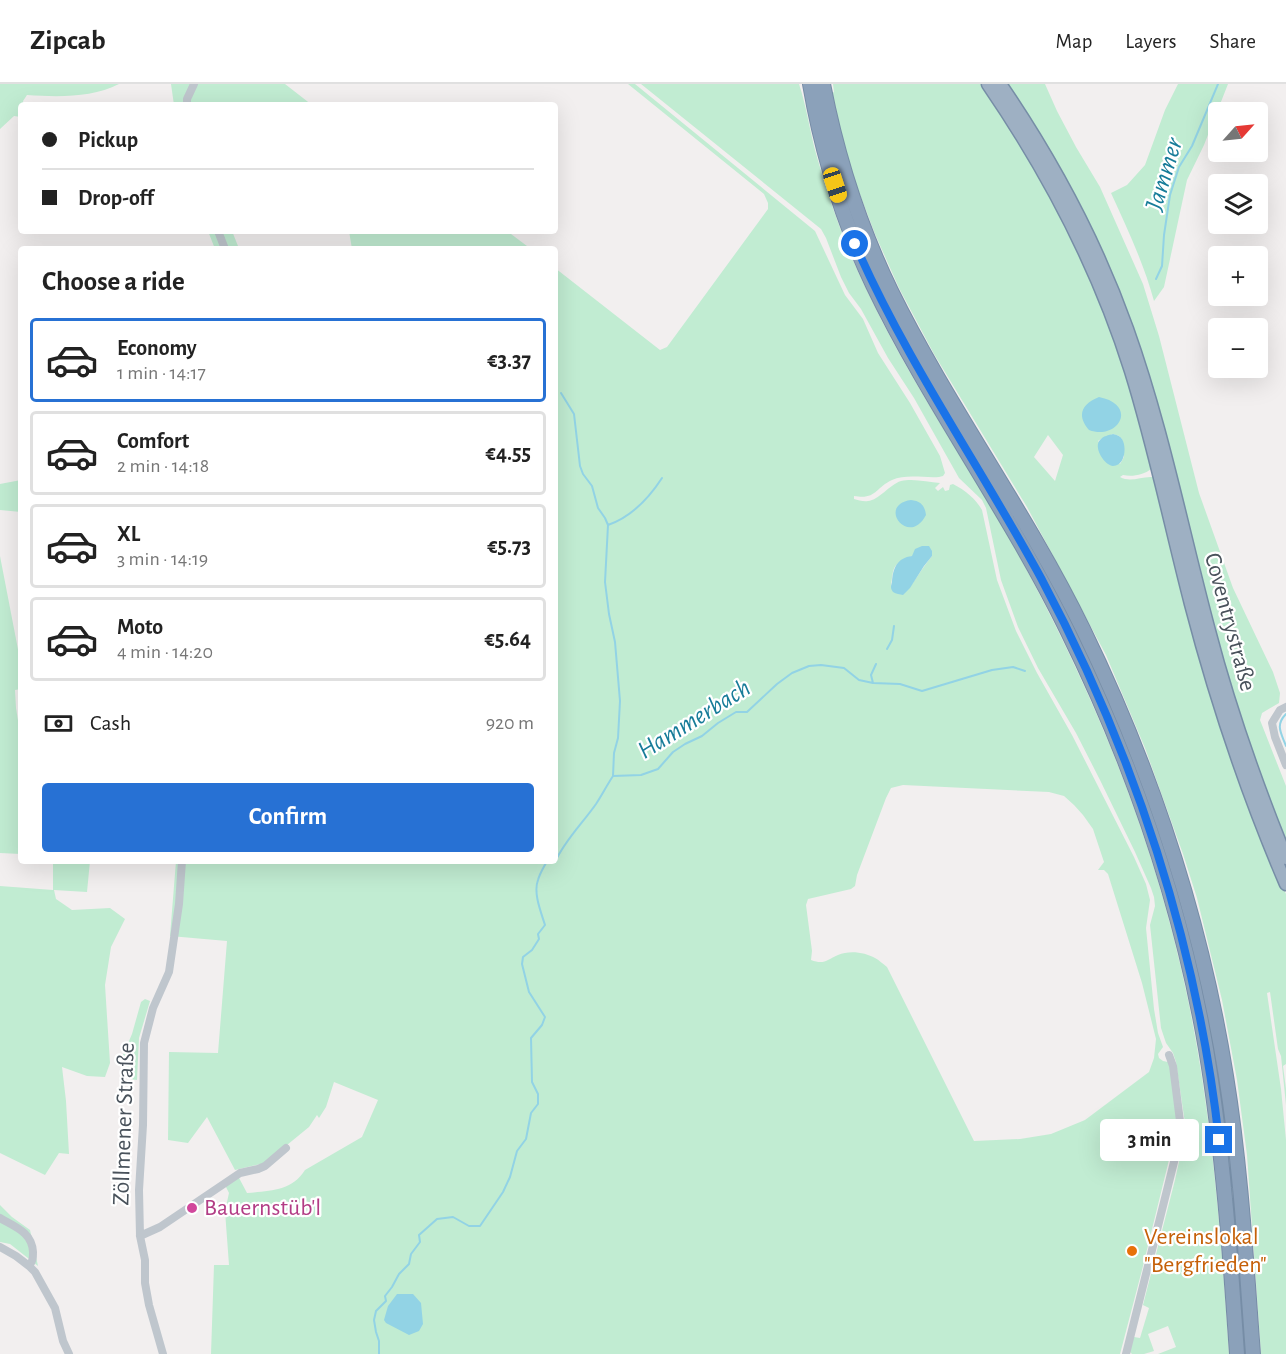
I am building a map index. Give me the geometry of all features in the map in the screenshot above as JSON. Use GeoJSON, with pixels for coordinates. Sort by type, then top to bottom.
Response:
{"type":"FeatureCollection","features":[{"type":"Feature","properties":{"kind":"highway"},"geometry":{"type":"LineString","coordinates":[[804,84],[813,103]]}},
{"type":"Feature","properties":{"kind":"highway"},"geometry":{"type":"LineString","coordinates":[[810,84],[828,162],[855,244],[872,283],[908,352],[1008,520],[1057,610],[1115,735],[1154,842],[1183,946],[1205,1048],[1217,1121],[1237,1354]]}},
{"type":"Feature","properties":{"kind":"highway"},"geometry":{"type":"LineString","coordinates":[[823,84],[850,191],[874,254],[921,348],[1046,557],[1073,610],[1130,734],[1168,836],[1201,949],[1226,1074],[1240,1183],[1253,1354]]}},
{"type":"Feature","properties":{"kind":"highway"},"geometry":{"type":"LineString","coordinates":[[988,84],[1038,160],[1067,214],[1113,321],[1131,371],[1153,448],[1191,604],[1224,718],[1258,818],[1286,884]]}},
{"type":"Feature","properties":{"kind":"highway","name":"Coventrystraße"},"geometry":{"type":"LineString","coordinates":[[1000,84],[1045,155],[1088,236],[1117,303],[1148,392],[1236,724],[1286,858]]}},
{"type":"Feature","properties":{"kind":"street"},"geometry":{"type":"LineString","coordinates":[[187,102],[194,84]]}},
{"type":"Feature","properties":{"kind":"street"},"geometry":{"type":"LineString","coordinates":[[1286,707],[1280,710],[1272,723],[1286,765]]}},
{"type":"Feature","properties":{"kind":"street","name":"Zöllmener Straße"},"geometry":{"type":"LineString","coordinates":[[163,1354],[149,1305],[145,1283],[145,1260],[140,1236],[139,1190],[144,1043],[153,1008],[169,972],[179,904],[182,864]]}},
{"type":"Feature","properties":{"kind":"street"},"geometry":{"type":"LineString","coordinates":[[1126,1354],[1180,1138],[1181,1129],[1173,1066],[1169,1055]]}},
{"type":"Feature","properties":{"kind":"street"},"geometry":{"type":"LineString","coordinates":[[140,1236],[160,1227],[240,1173],[265,1166],[286,1148]]}},
{"type":"Feature","properties":{"kind":"street"},"geometry":{"type":"LineString","coordinates":[[0,1218],[27,1235],[32,1247],[33,1261],[29,1266]]}},
{"type":"Feature","properties":{"kind":"street"},"geometry":{"type":"LineString","coordinates":[[0,1247],[35,1272],[55,1308],[63,1341],[69,1354]]}},
{"type":"Feature","properties":{"kind":"green space"},"geometry":{"type":"Polygon","coordinates":[[[0,84],[119,84],[109,89],[86,94],[27,95],[23,102],[18,102],[18,117],[14,116],[0,129],[0,84]]]}},
{"type":"Feature","properties":{"kind":"green space"},"geometry":{"type":"Polygon","coordinates":[[[171,84],[285,84],[308,102],[174,102],[171,84]]]}},
{"type":"Feature","properties":{"kind":"green space"},"geometry":{"type":"Polygon","coordinates":[[[628,84],[635,84],[815,231],[845,295],[863,319],[878,353],[940,456],[945,473],[939,477],[897,478],[886,483],[871,495],[854,496],[854,499],[872,500],[897,483],[910,480],[940,483],[935,488],[938,491],[943,487],[945,491],[949,490],[950,485],[953,484],[977,502],[982,510],[997,580],[1016,631],[1072,735],[1146,884],[1150,900],[1146,928],[1154,1009],[1163,1047],[1158,1054],[1159,1058],[1171,1064],[1177,1127],[1120,1354],[211,1354],[214,1265],[229,1265],[225,1211],[229,1193],[225,1185],[238,1176],[247,1193],[287,1186],[300,1177],[305,1170],[362,1137],[378,1100],[334,1082],[326,1107],[309,1127],[265,1163],[235,1170],[207,1117],[188,1143],[168,1140],[169,1052],[218,1053],[227,941],[170,936],[176,864],[558,864],[558,270],[660,350],[667,347],[768,209],[764,194],[628,84]],[[912,556],[897,564],[891,586],[903,594],[932,556],[912,556]],[[903,785],[891,788],[857,875],[855,886],[851,889],[808,899],[806,905],[812,951],[811,960],[822,962],[842,953],[857,952],[871,956],[887,967],[974,1141],[1020,1139],[1051,1134],[1085,1120],[1149,1072],[1154,1058],[1156,1039],[1142,983],[1108,874],[1104,870],[1098,870],[1104,862],[1093,829],[1064,796],[1049,792],[903,785]]]}},
{"type":"Feature","properties":{"kind":"green space"},"geometry":{"type":"Polygon","coordinates":[[[641,84],[799,84],[827,191],[859,275],[915,381],[1003,527],[1059,632],[1120,772],[1143,835],[1172,931],[1196,1039],[1203,1084],[1219,1219],[1229,1354],[1158,1354],[1176,1347],[1168,1326],[1148,1334],[1154,1351],[1144,1354],[1130,1352],[1134,1337],[1140,1338],[1149,1308],[1143,1305],[1186,1130],[1176,1062],[1161,1028],[1150,925],[1155,906],[1154,897],[1100,780],[1018,627],[1001,580],[986,508],[982,500],[959,478],[914,398],[849,293],[821,229],[641,84]]]}},
{"type":"Feature","properties":{"kind":"green space"},"geometry":{"type":"Polygon","coordinates":[[[833,84],[982,84],[995,101],[1061,212],[1092,280],[1127,372],[1152,463],[1151,469],[1145,473],[1120,477],[1132,479],[1153,477],[1158,482],[1275,869],[1286,894],[1286,1064],[1283,1066],[1286,1105],[1281,1056],[1270,992],[1267,993],[1286,1140],[1286,1354],[1261,1354],[1247,1155],[1237,1080],[1222,1000],[1197,898],[1183,854],[1145,748],[1106,655],[1027,507],[934,354],[899,288],[856,184],[844,144],[832,93],[834,92],[833,84]],[[1113,434],[1098,441],[1120,464],[1124,457],[1122,439],[1113,434]],[[1048,435],[1034,457],[1055,481],[1063,455],[1048,435]]]}},
{"type":"Feature","properties":{"kind":"green space"},"geometry":{"type":"Polygon","coordinates":[[[1007,84],[1045,84],[1076,147],[1100,187],[1143,284],[1159,336],[1199,493],[1233,588],[1273,672],[1280,693],[1279,703],[1262,713],[1260,720],[1286,786],[1286,848],[1239,719],[1218,649],[1160,420],[1007,84]]]}},
{"type":"Feature","properties":{"kind":"green space"},"geometry":{"type":"Polygon","coordinates":[[[1178,84],[1228,84],[1221,102],[1208,102],[1208,135],[1187,180],[1164,287],[1154,301],[1140,260],[1111,193],[1127,185],[1145,165],[1165,110],[1178,84]]]}},
{"type":"Feature","properties":{"kind":"green space"},"geometry":{"type":"Polygon","coordinates":[[[209,234],[233,234],[238,246],[214,246],[209,234]]]}},
{"type":"Feature","properties":{"kind":"green space"},"geometry":{"type":"Polygon","coordinates":[[[350,234],[511,234],[527,246],[352,246],[350,234]]]}},
{"type":"Feature","properties":{"kind":"green space"},"geometry":{"type":"Polygon","coordinates":[[[18,481],[18,512],[0,510],[0,484],[18,481]]]}},
{"type":"Feature","properties":{"kind":"green space"},"geometry":{"type":"Polygon","coordinates":[[[0,556],[18,649],[18,690],[15,690],[18,720],[18,854],[0,853],[0,556]]]}},
{"type":"Feature","properties":{"kind":"green space"},"geometry":{"type":"Polygon","coordinates":[[[53,864],[90,864],[87,892],[54,890],[56,899],[72,910],[110,908],[125,919],[111,947],[105,985],[110,1063],[105,1077],[87,1076],[62,1067],[69,1154],[59,1153],[45,1175],[0,1153],[0,886],[53,890],[53,864]]]}},
{"type":"Feature","properties":{"kind":"green space"},"geometry":{"type":"Polygon","coordinates":[[[145,999],[150,1001],[139,1038],[137,1080],[130,1079],[123,1055],[141,1002],[145,999]]]}},
{"type":"Feature","properties":{"kind":"green space"},"geometry":{"type":"Polygon","coordinates":[[[0,1205],[30,1230],[38,1266],[10,1244],[0,1242],[0,1205]]]}},
{"type":"Feature","properties":{"kind":"water"},"geometry":{"type":"Polygon","coordinates":[[[1099,397],[1111,401],[1118,407],[1121,414],[1120,421],[1108,431],[1089,430],[1083,420],[1085,407],[1099,397]]]}},
{"type":"Feature","properties":{"kind":"water"},"geometry":{"type":"Polygon","coordinates":[[[1113,434],[1122,439],[1125,451],[1120,463],[1113,466],[1103,459],[1098,443],[1106,436],[1113,434]]]}},
{"type":"Feature","properties":{"kind":"water"},"geometry":{"type":"Polygon","coordinates":[[[911,500],[922,504],[926,515],[919,524],[912,527],[899,522],[896,516],[896,509],[901,503],[911,500]]]}},
{"type":"Feature","properties":{"kind":"water"},"geometry":{"type":"Polygon","coordinates":[[[929,546],[932,556],[903,595],[893,592],[891,586],[893,572],[897,564],[912,556],[915,549],[929,546]]]}},
{"type":"Feature","properties":{"kind":"water"},"geometry":{"type":"Polygon","coordinates":[[[397,1294],[413,1294],[421,1303],[423,1324],[419,1331],[409,1335],[384,1320],[388,1306],[397,1294]]]}},
{"type":"Feature","properties":{"kind":"waterway","name":"Jammer"},"geometry":{"type":"LineString","coordinates":[[1156,279],[1162,266],[1170,195],[1179,167],[1192,146],[1218,84]]}},
{"type":"Feature","properties":{"kind":"waterway"},"geometry":{"type":"LineString","coordinates":[[561,393],[574,414],[580,466],[592,486],[598,508],[608,525],[605,582],[615,642],[620,701],[613,776]]}},
{"type":"Feature","properties":{"kind":"waterway"},"geometry":{"type":"LineString","coordinates":[[608,525],[639,506],[662,478]]}},
{"type":"Feature","properties":{"kind":"waterway"},"geometry":{"type":"LineString","coordinates":[[887,649],[892,640],[894,626]]}},
{"type":"Feature","properties":{"kind":"waterway"},"geometry":{"type":"LineString","coordinates":[[873,683],[871,675],[876,664]]}},
{"type":"Feature","properties":{"kind":"waterway","name":"Hammerbach"},"geometry":{"type":"LineString","coordinates":[[558,856],[596,804],[613,776],[641,775],[658,769],[673,752],[702,736],[736,712],[747,712],[777,684],[792,673],[809,666],[844,668],[859,680],[900,684],[922,691],[992,670],[1013,667],[1025,671]]}},
{"type":"Feature","properties":{"kind":"waterway"},"geometry":{"type":"LineString","coordinates":[[1286,714],[1280,726],[1286,746]]}},
{"type":"Feature","properties":{"kind":"waterway","name":"Hammerbach"},"geometry":{"type":"LineString","coordinates":[[379,1354],[379,1341],[374,1320],[376,1311],[386,1301],[385,1296],[399,1274],[409,1264],[411,1254],[420,1242],[419,1235],[437,1219],[453,1217],[469,1226],[480,1226],[503,1192],[517,1151],[526,1139],[531,1113],[538,1104],[538,1094],[532,1082],[531,1038],[542,1025],[545,1017],[529,992],[522,964],[523,957],[532,950],[539,939],[538,934],[545,925],[536,891],[546,864]]}},
{"type":"Feature","properties":{"kind":"place","name":"Bauernstüb'l"},"geometry":{"type":"Point","coordinates":[192,1208]}},
{"type":"Feature","properties":{"kind":"place","name":"Vereinslokal \"Bergfrieden\""},"geometry":{"type":"Point","coordinates":[1132,1251]}},
{"type":"Feature","properties":{"kind":"route"},"geometry":{"type":"LineString","coordinates":[[855,244],[872,283],[908,352],[1040,576],[1093,684],[1115,735],[1154,842],[1175,914],[1196,998],[1219,1140]]}}]}
